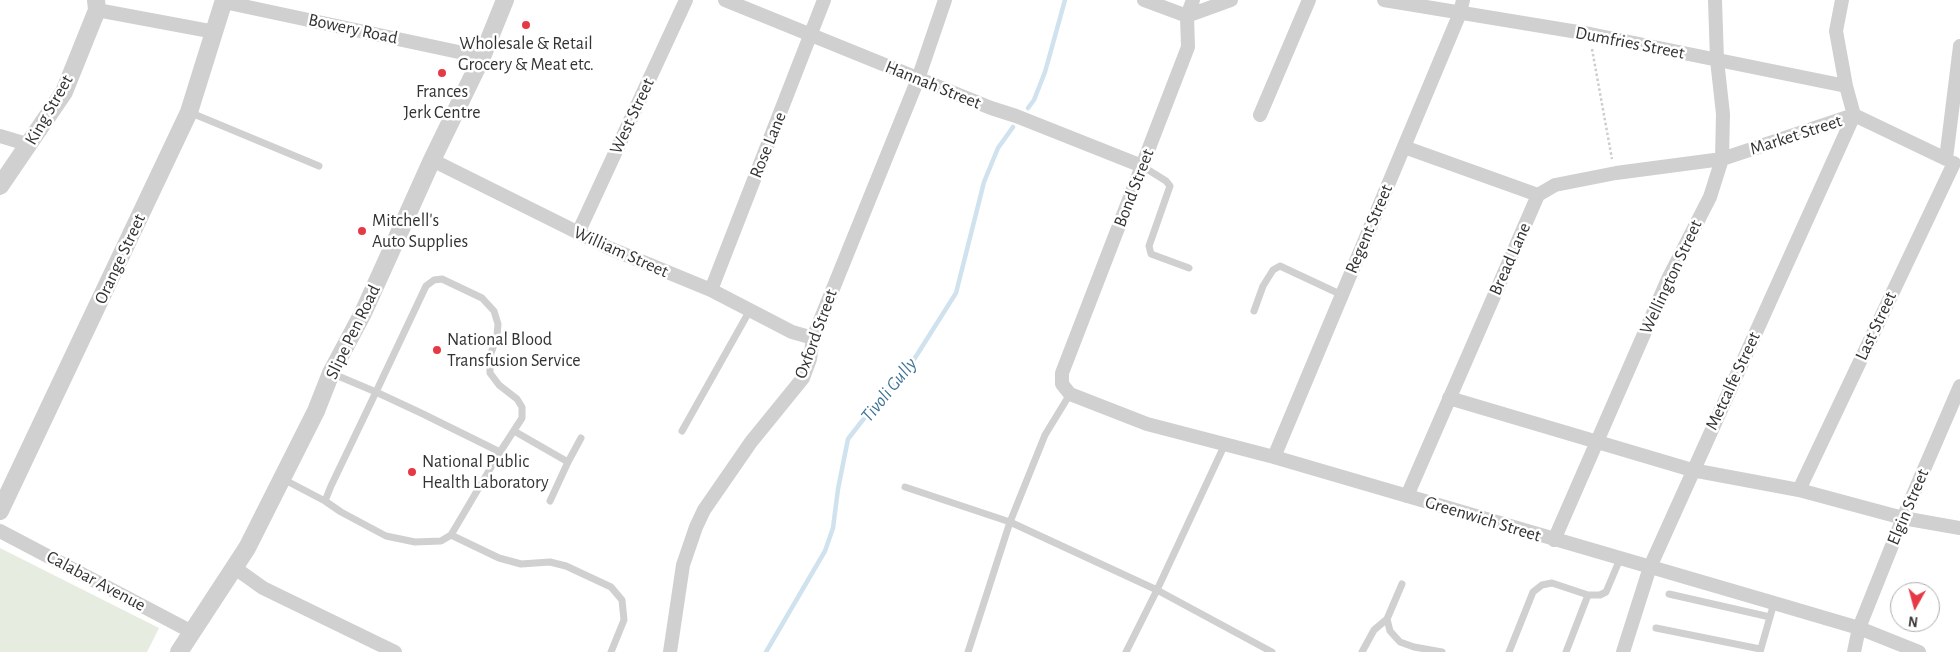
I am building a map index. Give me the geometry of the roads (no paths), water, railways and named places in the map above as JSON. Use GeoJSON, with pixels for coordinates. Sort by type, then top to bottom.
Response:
{"type":"FeatureCollection","features":[{"type":"Feature","properties":{"kind":"street","name":"Slipe Pen Road"},"geometry":{"type":"LineString","coordinates":[[179,652],[235,568],[316,411],[331,373],[363,313],[432,160],[482,57],[505,0]]}},
{"type":"Feature","properties":{"kind":"street","name":"West Street"},"geometry":{"type":"LineString","coordinates":[[578,233],[686,0]]}},
{"type":"Feature","properties":{"kind":"street","name":"Hannah Street"},"geometry":{"type":"LineString","coordinates":[[724,0],[918,79],[1142,166]]}},
{"type":"Feature","properties":{"kind":"street","name":"Rose Lane"},"geometry":{"type":"LineString","coordinates":[[710,290],[824,0]]}},
{"type":"Feature","properties":{"kind":"street","name":"Oxford Street"},"geometry":{"type":"LineString","coordinates":[[670,652],[683,565],[696,527],[704,510],[732,470],[803,378],[810,358],[813,338],[918,79],[945,0]]}},
{"type":"Feature","properties":{"kind":"street"},"geometry":{"type":"LineString","coordinates":[[1144,0],[1187,16],[1231,0]]}},
{"type":"Feature","properties":{"kind":"street","name":"Bond Street"},"geometry":{"type":"LineString","coordinates":[[1070,394],[1062,384],[1062,372],[1188,47],[1187,16],[1193,0]]}},
{"type":"Feature","properties":{"kind":"street"},"geometry":{"type":"LineString","coordinates":[[1260,116],[1309,0]]}},
{"type":"Feature","properties":{"kind":"street","name":"Dumfries Street"},"geometry":{"type":"LineString","coordinates":[[1384,0],[1462,7],[1846,86]]}},
{"type":"Feature","properties":{"kind":"street","name":"Wellington Street"},"geometry":{"type":"LineString","coordinates":[[1554,540],[1668,279],[1710,197],[1722,159],[1723,114],[1716,60],[1714,0]]}},
{"type":"Feature","properties":{"kind":"street"},"geometry":{"type":"LineString","coordinates":[[1842,0],[1836,31],[1846,86],[1854,116]]}},
{"type":"Feature","properties":{"kind":"street","name":"Bowery Road"},"geometry":{"type":"LineString","coordinates":[[224,1],[482,57]]}},
{"type":"Feature","properties":{"kind":"street","name":"Orange Street"},"geometry":{"type":"LineString","coordinates":[[0,511],[33,445],[189,112],[224,1]]}},
{"type":"Feature","properties":{"kind":"street"},"geometry":{"type":"LineString","coordinates":[[96,5],[215,32]]}},
{"type":"Feature","properties":{"kind":"street","name":"King Street"},"geometry":{"type":"LineString","coordinates":[[0,186],[30,145],[64,92],[96,5]]}},
{"type":"Feature","properties":{"kind":"street","name":"Regent Street"},"geometry":{"type":"LineString","coordinates":[[1274,457],[1462,7]]}},
{"type":"Feature","properties":{"kind":"street"},"geometry":{"type":"LineString","coordinates":[[1953,162],[1960,46]]}},
{"type":"Feature","properties":{"kind":"street","name":"Market Street"},"geometry":{"type":"LineString","coordinates":[[1722,159],[1854,116],[1953,162]]}},
{"type":"Feature","properties":{"kind":"street","name":"Metcalfe Street"},"geometry":{"type":"LineString","coordinates":[[1623,652],[1650,567],[1692,470],[1854,116]]}},
{"type":"Feature","properties":{"kind":"street"},"geometry":{"type":"LineString","coordinates":[[0,136],[30,145]]}},
{"type":"Feature","properties":{"kind":"street"},"geometry":{"type":"LineString","coordinates":[[1404,147],[1538,195],[1555,185],[1616,173],[1722,159]]}},
{"type":"Feature","properties":{"kind":"street","name":"William Street"},"geometry":{"type":"LineString","coordinates":[[432,160],[578,233],[710,290],[792,332],[813,338]]}},
{"type":"Feature","properties":{"kind":"street","name":"Last Street"},"geometry":{"type":"LineString","coordinates":[[1799,490],[1953,162]]}},
{"type":"Feature","properties":{"kind":"street","name":"Bread Lane"},"geometry":{"type":"LineString","coordinates":[[1407,496],[1538,195]]}},
{"type":"Feature","properties":{"kind":"street","name":"Elgin Street"},"geometry":{"type":"LineString","coordinates":[[1854,652],[1859,628],[1903,518],[1960,386]]}},
{"type":"Feature","properties":{"kind":"street","name":"Greenwich Street"},"geometry":{"type":"LineString","coordinates":[[1070,394],[1147,424],[1274,457],[1859,628],[1919,652]]}},
{"type":"Feature","properties":{"kind":"street"},"geometry":{"type":"LineString","coordinates":[[1449,398],[1692,470],[1799,490],[1903,518],[1960,528]]}},
{"type":"Feature","properties":{"kind":"street"},"geometry":{"type":"LineString","coordinates":[[0,488],[9,479],[33,445]]}},
{"type":"Feature","properties":{"kind":"street","name":"Calabar Avenue"},"geometry":{"type":"LineString","coordinates":[[0,531],[192,632]]}},
{"type":"Feature","properties":{"kind":"street"},"geometry":{"type":"LineString","coordinates":[[235,568],[263,588],[395,652]]}},
{"type":"Feature","properties":{"kind":"lane"},"geometry":{"type":"LineString","coordinates":[[189,112],[319,166]]}},
{"type":"Feature","properties":{"kind":"lane"},"geometry":{"type":"LineString","coordinates":[[1142,166],[1166,181],[1170,186],[1149,246],[1151,254],[1189,268]]}},
{"type":"Feature","properties":{"kind":"lane"},"geometry":{"type":"LineString","coordinates":[[1254,311],[1263,286],[1273,270],[1280,266],[1342,295]]}},
{"type":"Feature","properties":{"kind":"lane"},"geometry":{"type":"LineString","coordinates":[[282,479],[386,536],[414,542],[441,541],[451,535],[522,418],[522,407],[517,399],[499,385],[490,373],[490,356],[497,336],[498,324],[494,312],[482,298],[442,279],[434,280],[426,286],[324,501]]}},
{"type":"Feature","properties":{"kind":"lane"},"geometry":{"type":"LineString","coordinates":[[682,431],[750,309]]}},
{"type":"Feature","properties":{"kind":"lane"},"geometry":{"type":"LineString","coordinates":[[331,373],[376,392],[500,452]]}},
{"type":"Feature","properties":{"kind":"lane"},"geometry":{"type":"LineString","coordinates":[[968,652],[1010,522],[1045,436],[1057,412],[1070,394]]}},
{"type":"Feature","properties":{"kind":"lane"},"geometry":{"type":"LineString","coordinates":[[514,431],[568,462]]}},
{"type":"Feature","properties":{"kind":"lane"},"geometry":{"type":"LineString","coordinates":[[550,501],[581,438]]}},
{"type":"Feature","properties":{"kind":"lane"},"geometry":{"type":"LineString","coordinates":[[1126,652],[1225,444]]}},
{"type":"Feature","properties":{"kind":"lane"},"geometry":{"type":"LineString","coordinates":[[905,486],[1010,522],[1157,590],[1272,652]]}},
{"type":"Feature","properties":{"kind":"lane"},"geometry":{"type":"LineString","coordinates":[[451,535],[499,558],[521,564],[550,562],[566,566],[611,587],[622,600],[624,620],[611,652]]}},
{"type":"Feature","properties":{"kind":"lane"},"geometry":{"type":"LineString","coordinates":[[1509,652],[1533,592],[1542,585],[1552,583],[1588,595],[1600,595],[1606,592],[1620,559]]}},
{"type":"Feature","properties":{"kind":"lane"},"geometry":{"type":"LineString","coordinates":[[1362,652],[1374,630],[1387,619],[1402,584]]}},
{"type":"Feature","properties":{"kind":"lane"},"geometry":{"type":"LineString","coordinates":[[1669,594],[1770,617]]}},
{"type":"Feature","properties":{"kind":"lane"},"geometry":{"type":"LineString","coordinates":[[1566,652],[1588,595]]}},
{"type":"Feature","properties":{"kind":"lane"},"geometry":{"type":"LineString","coordinates":[[1656,628],[1760,651],[1774,603]]}},
{"type":"Feature","properties":{"kind":"lane"},"geometry":{"type":"LineString","coordinates":[[1387,619],[1390,631],[1400,642],[1414,647],[1442,652]]}},
{"type":"Feature","properties":{"kind":"waterway","name":"Tivoli Gully"},"geometry":{"type":"LineString","coordinates":[[1028,108],[1034,100],[1045,72],[1065,0]]}},
{"type":"Feature","properties":{"kind":"waterway","name":"Tivoli Gully"},"geometry":{"type":"LineString","coordinates":[[766,652],[825,551],[833,528],[838,489],[848,439],[908,369],[956,293],[984,182],[998,148],[1013,127]]}},
{"type":"Feature","properties":{"kind":"place","name":"Wholesale & Retail Grocery & Meat etc."},"geometry":{"type":"Point","coordinates":[526,25]}},
{"type":"Feature","properties":{"kind":"place","name":"Frances Jerk Centre"},"geometry":{"type":"Point","coordinates":[442,73]}},
{"type":"Feature","properties":{"kind":"place","name":"Mitchell's Auto Supplies"},"geometry":{"type":"Point","coordinates":[362,231]}},
{"type":"Feature","properties":{"kind":"place","name":"National Blood Transfusion Service"},"geometry":{"type":"Point","coordinates":[437,350]}},
{"type":"Feature","properties":{"kind":"place","name":"National Public Health Laboratory"},"geometry":{"type":"Point","coordinates":[412,472]}}]}
